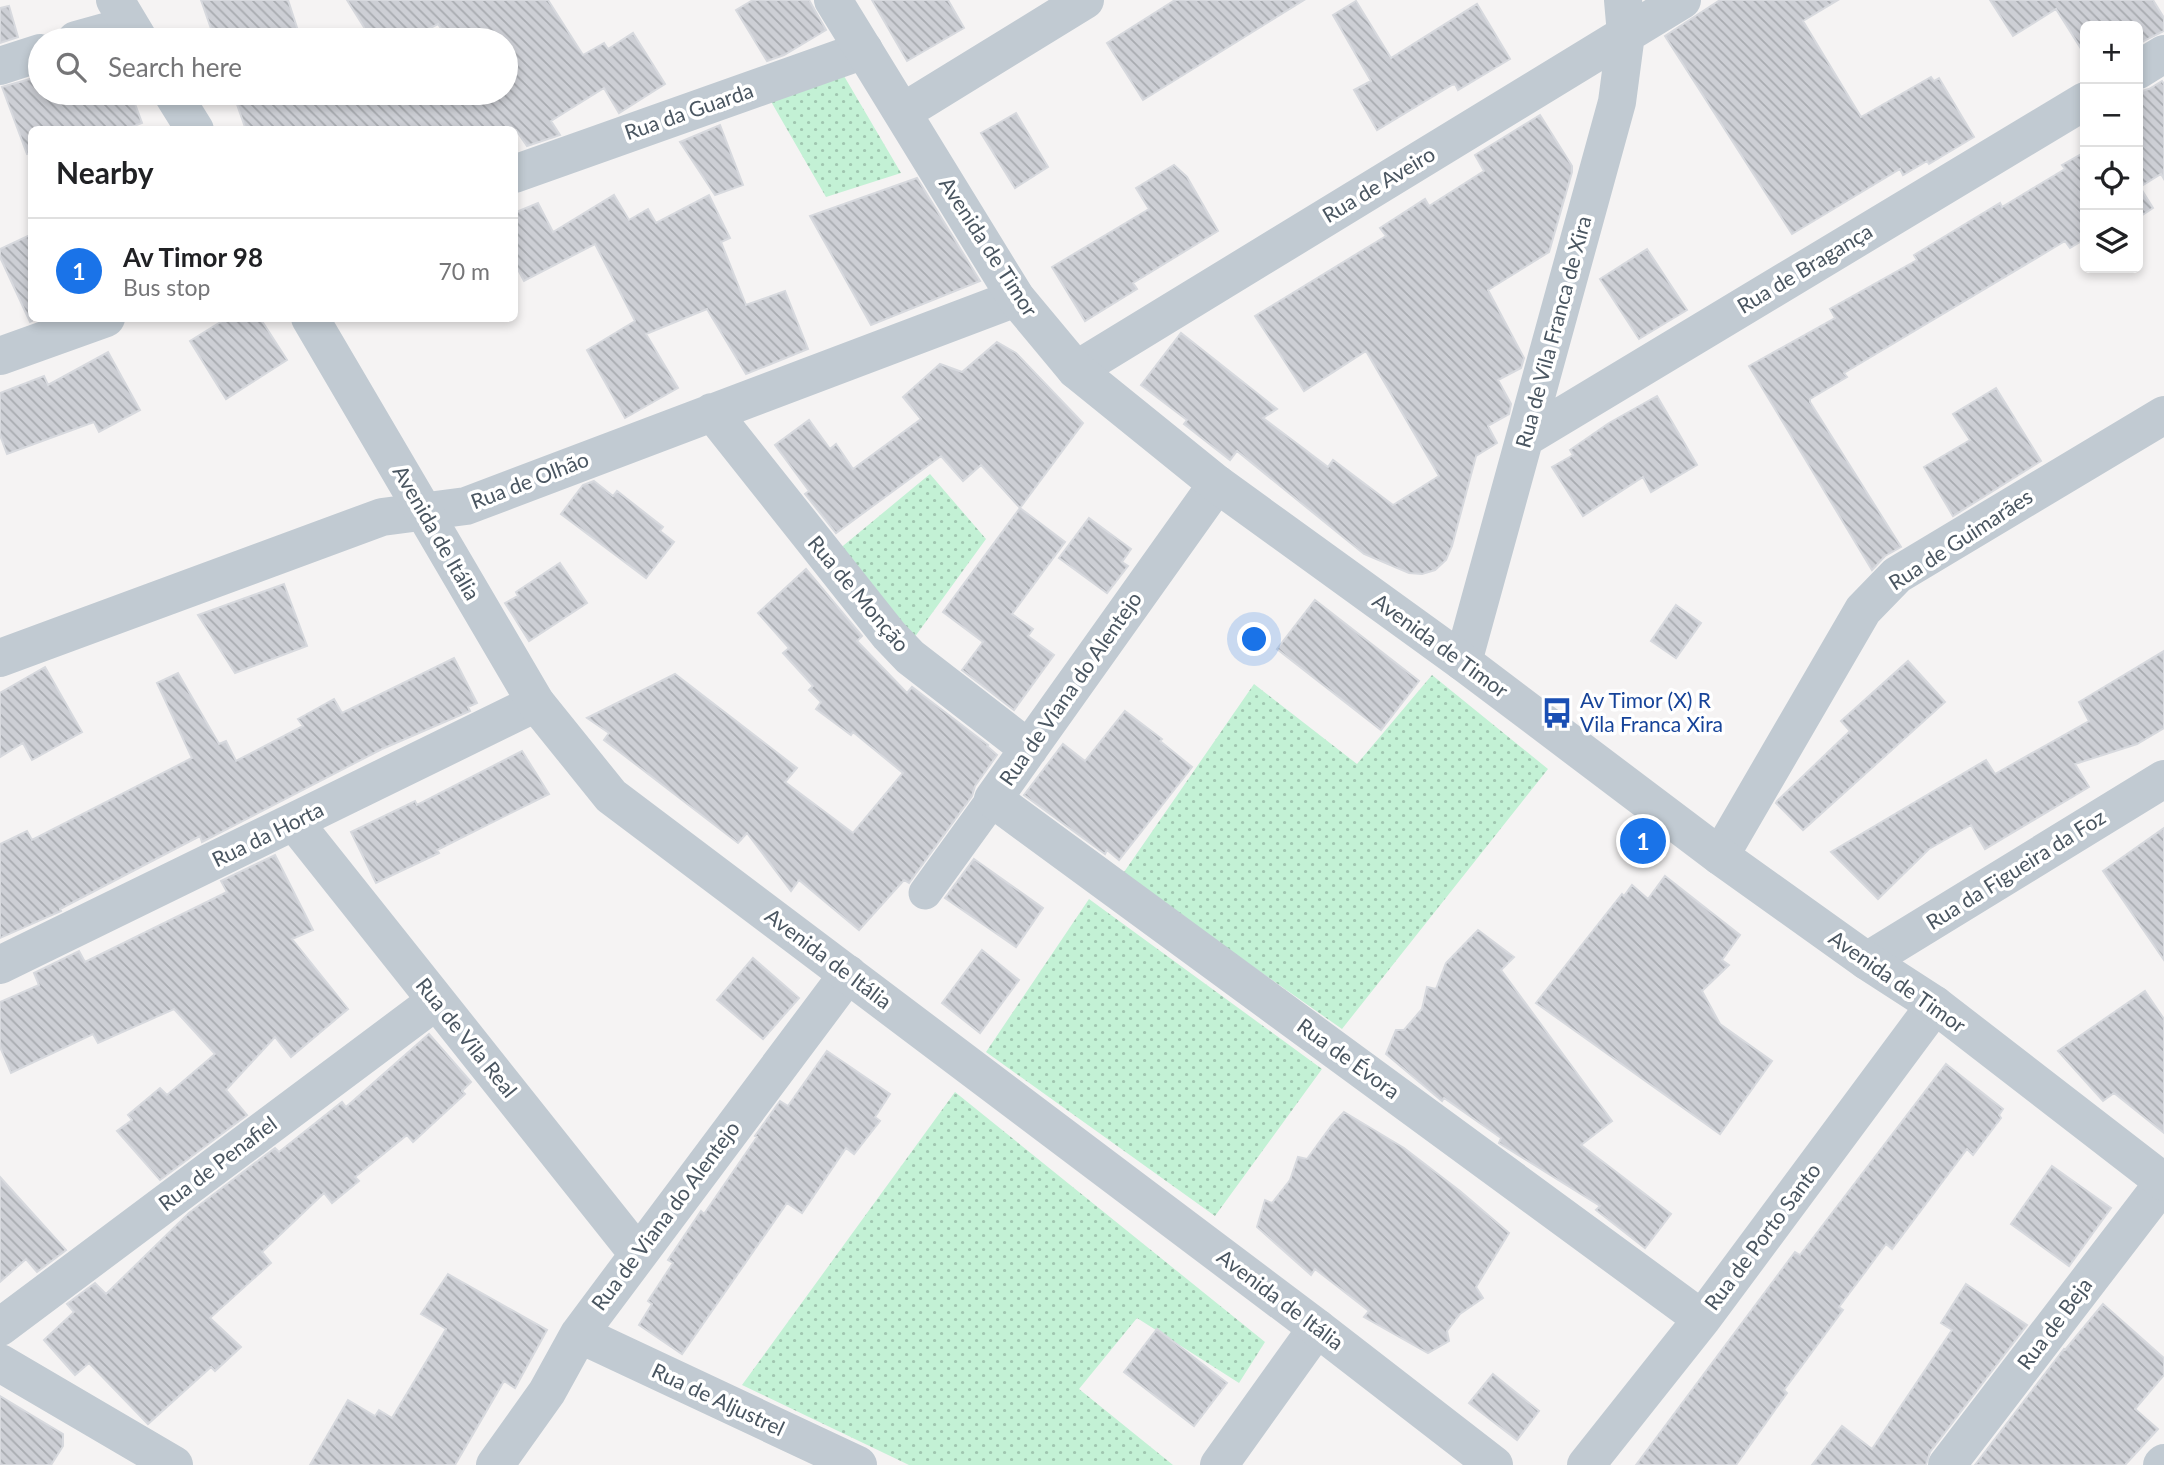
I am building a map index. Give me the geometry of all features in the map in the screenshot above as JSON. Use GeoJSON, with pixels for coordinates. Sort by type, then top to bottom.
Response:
{"type":"FeatureCollection","features":[{"type":"Feature","properties":{"kind":"street","name":"Avenida de Timor"},"geometry":{"type":"LineString","coordinates":[[833,0],[1016,298],[1076,370],[1217,484],[1463,662],[1720,856],[1867,961],[1935,1005],[2164,1182]]}},
{"type":"Feature","properties":{"kind":"street"},"geometry":{"type":"LineString","coordinates":[[903,112],[1085,0]]}},
{"type":"Feature","properties":{"kind":"street","name":"Rua de Aveiro"},"geometry":{"type":"LineString","coordinates":[[1076,370],[1625,17],[1682,0]]}},
{"type":"Feature","properties":{"kind":"street","name":"Rua de Vila Franca de Xira"},"geometry":{"type":"LineString","coordinates":[[1463,662],[1617,103],[1625,17]]}},
{"type":"Feature","properties":{"kind":"street","name":"Rua da Guarda"},"geometry":{"type":"LineString","coordinates":[[518,173],[864,50]]}},
{"type":"Feature","properties":{"kind":"street"},"geometry":{"type":"LineString","coordinates":[[2143,67],[2164,54]]}},
{"type":"Feature","properties":{"kind":"street"},"geometry":{"type":"LineString","coordinates":[[0,66],[28,56]]}},
{"type":"Feature","properties":{"kind":"street","name":"Rua de Bragança"},"geometry":{"type":"LineString","coordinates":[[1525,438],[2080,104]]}},
{"type":"Feature","properties":{"kind":"street"},"geometry":{"type":"LineString","coordinates":[[179,105],[193,126]]}},
{"type":"Feature","properties":{"kind":"street","name":"Rua de Olhão"},"geometry":{"type":"LineString","coordinates":[[0,658],[382,517],[466,506],[1016,298]]}},
{"type":"Feature","properties":{"kind":"street"},"geometry":{"type":"LineString","coordinates":[[0,356],[95,322]]}},
{"type":"Feature","properties":{"kind":"street","name":"Avenida de Itália"},"geometry":{"type":"LineString","coordinates":[[312,322],[536,703],[611,796],[1317,1328],[1494,1465]]}},
{"type":"Feature","properties":{"kind":"street","name":"Rua de Monção"},"geometry":{"type":"LineString","coordinates":[[712,412],[889,635],[910,657],[1029,749]]}},
{"type":"Feature","properties":{"kind":"street","name":"Rua de Guimarães"},"geometry":{"type":"LineString","coordinates":[[1720,856],[1863,610],[1897,575],[2164,415]]}},
{"type":"Feature","properties":{"kind":"street","name":"Rua de Viana do Alentejo"},"geometry":{"type":"LineString","coordinates":[[925,893],[1217,484]]}},
{"type":"Feature","properties":{"kind":"street","name":"Rua da Horta"},"geometry":{"type":"LineString","coordinates":[[0,965],[536,703]]}},
{"type":"Feature","properties":{"kind":"street","name":"Rua da Figueira da Foz"},"geometry":{"type":"LineString","coordinates":[[1867,961],[2164,779]]}},
{"type":"Feature","properties":{"kind":"street","name":"Rua de Évora"},"geometry":{"type":"LineString","coordinates":[[993,799],[1702,1319]]}},
{"type":"Feature","properties":{"kind":"street","name":"Rua de Vila Real"},"geometry":{"type":"LineString","coordinates":[[295,822],[638,1254]]}},
{"type":"Feature","properties":{"kind":"street","name":"Rua de Viana do Alentejo"},"geometry":{"type":"LineString","coordinates":[[495,1465],[547,1392],[579,1334],[848,974]]}},
{"type":"Feature","properties":{"kind":"street","name":"Rua de Penafiel"},"geometry":{"type":"LineString","coordinates":[[0,1327],[436,1000]]}},
{"type":"Feature","properties":{"kind":"street","name":"Rua de Porto Santo"},"geometry":{"type":"LineString","coordinates":[[1586,1465],[1702,1319],[1935,1005]]}},
{"type":"Feature","properties":{"kind":"street","name":"Rua de Beja"},"geometry":{"type":"LineString","coordinates":[[1947,1465],[2164,1182]]}},
{"type":"Feature","properties":{"kind":"street"},"geometry":{"type":"LineString","coordinates":[[1219,1465],[1317,1328]]}},
{"type":"Feature","properties":{"kind":"street","name":"Rua de Aljustrel"},"geometry":{"type":"LineString","coordinates":[[579,1334],[858,1465]]}},
{"type":"Feature","properties":{"kind":"street"},"geometry":{"type":"LineString","coordinates":[[0,1363],[174,1465]]}},
{"type":"Feature","properties":{"kind":"green space"},"geometry":{"type":"Polygon","coordinates":[[[844,76],[901,173],[826,197],[769,98],[844,76]]]}},
{"type":"Feature","properties":{"kind":"green space"},"geometry":{"type":"Polygon","coordinates":[[[930,474],[986,539],[914,638],[838,550],[930,474]]]}},
{"type":"Feature","properties":{"kind":"green space"},"geometry":{"type":"Polygon","coordinates":[[[1432,675],[1548,769],[1342,1029],[1122,875],[1254,684],[1357,764],[1432,675]]]}},
{"type":"Feature","properties":{"kind":"green space"},"geometry":{"type":"Polygon","coordinates":[[[1089,899],[1322,1069],[1215,1216],[986,1052],[1089,899]]]}},
{"type":"Feature","properties":{"kind":"green space"},"geometry":{"type":"Polygon","coordinates":[[[955,1092],[1265,1342],[1239,1383],[1137,1318],[1079,1389],[1173,1465],[909,1465],[742,1385],[955,1092]]]}},
{"type":"Feature","properties":{"kind":"building"},"geometry":{"type":"Polygon","coordinates":[[[201,0],[288,0],[297,28],[211,28],[201,0]]]}},
{"type":"Feature","properties":{"kind":"building"},"geometry":{"type":"Polygon","coordinates":[[[347,0],[548,0],[583,55],[604,43],[608,49],[633,33],[665,84],[619,113],[604,88],[551,121],[560,135],[527,146],[518,133],[518,126],[245,126],[237,105],[518,105],[518,28],[441,28],[438,24],[430,28],[364,28],[347,0]]]}},
{"type":"Feature","properties":{"kind":"building"},"geometry":{"type":"Polygon","coordinates":[[[753,0],[809,0],[826,30],[784,55],[767,61],[736,10],[753,0]]]}},
{"type":"Feature","properties":{"kind":"building"},"geometry":{"type":"Polygon","coordinates":[[[872,0],[948,0],[964,28],[907,61],[872,0]]]}},
{"type":"Feature","properties":{"kind":"building"},"geometry":{"type":"Polygon","coordinates":[[[1175,0],[1304,0],[1143,100],[1107,43],[1175,0]]]}},
{"type":"Feature","properties":{"kind":"building"},"geometry":{"type":"Polygon","coordinates":[[[1720,0],[1838,0],[1803,21],[1861,117],[1931,77],[1934,81],[1939,78],[1974,137],[1929,164],[1927,161],[1903,175],[1900,169],[1792,234],[1665,36],[1720,0]]]}},
{"type":"Feature","properties":{"kind":"building"},"geometry":{"type":"Polygon","coordinates":[[[1990,0],[2153,0],[2164,18],[2164,31],[2143,42],[2143,21],[2080,21],[2080,47],[2056,9],[2013,36],[1990,0]]]}},
{"type":"Feature","properties":{"kind":"building"},"geometry":{"type":"Polygon","coordinates":[[[1356,1],[1391,58],[1477,4],[1510,59],[1458,90],[1455,84],[1452,85],[1377,130],[1354,90],[1371,81],[1333,15],[1356,1]]]}},
{"type":"Feature","properties":{"kind":"building"},"geometry":{"type":"Polygon","coordinates":[[[9,6],[18,37],[0,43],[0,8],[9,6]]]}},
{"type":"Feature","properties":{"kind":"building"},"geometry":{"type":"Polygon","coordinates":[[[28,79],[28,105],[135,105],[142,123],[134,126],[28,126],[27,154],[2,87],[28,79]]]}},
{"type":"Feature","properties":{"kind":"building"},"geometry":{"type":"Polygon","coordinates":[[[2162,81],[2164,84],[2164,179],[2161,174],[2143,185],[2143,91],[2162,81]]]}},
{"type":"Feature","properties":{"kind":"building"},"geometry":{"type":"Polygon","coordinates":[[[1016,113],[1048,167],[1015,188],[981,133],[1016,113]]]}},
{"type":"Feature","properties":{"kind":"building"},"geometry":{"type":"Polygon","coordinates":[[[1540,115],[1572,166],[1572,172],[1549,252],[1488,290],[1524,358],[1521,368],[1498,380],[1511,404],[1509,414],[1488,426],[1497,443],[1476,456],[1452,546],[1446,560],[1435,570],[1422,574],[1409,573],[1364,554],[1237,451],[1230,460],[1184,424],[1187,420],[1141,385],[1181,333],[1277,409],[1263,418],[1328,467],[1333,460],[1393,505],[1439,476],[1366,351],[1304,391],[1255,316],[1386,236],[1380,228],[1425,199],[1429,206],[1484,171],[1475,155],[1540,115]]]}},
{"type":"Feature","properties":{"kind":"building"},"geometry":{"type":"Polygon","coordinates":[[[720,125],[743,185],[715,195],[680,142],[720,125]]]}},
{"type":"Feature","properties":{"kind":"building"},"geometry":{"type":"Polygon","coordinates":[[[2080,155],[2080,242],[2070,248],[2065,241],[1844,373],[1847,377],[1810,399],[1901,547],[1885,556],[1872,570],[1749,366],[1835,318],[1830,309],[1917,260],[1914,255],[2000,203],[2002,207],[2065,169],[2062,165],[2080,155]]]}},
{"type":"Feature","properties":{"kind":"building"},"geometry":{"type":"Polygon","coordinates":[[[1174,165],[1187,177],[1218,231],[1133,283],[1137,289],[1085,321],[1052,267],[1149,209],[1136,188],[1174,165]]]}},
{"type":"Feature","properties":{"kind":"building"},"geometry":{"type":"Polygon","coordinates":[[[917,178],[980,281],[871,325],[810,216],[917,178]]]}},
{"type":"Feature","properties":{"kind":"building"},"geometry":{"type":"Polygon","coordinates":[[[2143,192],[2153,208],[2143,215],[2143,192]]]}},
{"type":"Feature","properties":{"kind":"building"},"geometry":{"type":"Polygon","coordinates":[[[614,195],[629,220],[648,209],[656,223],[709,195],[730,238],[721,242],[746,305],[785,291],[808,349],[746,374],[707,309],[646,334],[678,388],[625,418],[587,350],[635,321],[595,244],[524,281],[518,270],[518,211],[538,203],[553,232],[614,195]]]}},
{"type":"Feature","properties":{"kind":"building"},"geometry":{"type":"Polygon","coordinates":[[[28,236],[28,318],[0,257],[0,249],[28,236]]]}},
{"type":"Feature","properties":{"kind":"building"},"geometry":{"type":"Polygon","coordinates":[[[1647,249],[1687,310],[1639,339],[1600,279],[1647,249]]]}},
{"type":"Feature","properties":{"kind":"building"},"geometry":{"type":"Polygon","coordinates":[[[221,322],[263,322],[287,360],[226,399],[190,341],[221,322]]]}},
{"type":"Feature","properties":{"kind":"building"},"geometry":{"type":"Polygon","coordinates":[[[997,342],[1016,353],[1083,423],[1020,508],[981,465],[963,481],[941,456],[836,533],[805,494],[809,491],[775,445],[809,420],[830,449],[836,444],[853,469],[921,419],[903,397],[940,364],[962,372],[997,342]]]}},
{"type":"Feature","properties":{"kind":"building"},"geometry":{"type":"Polygon","coordinates":[[[108,352],[140,410],[99,432],[94,422],[7,454],[0,435],[0,393],[44,376],[48,385],[108,352]]]}},
{"type":"Feature","properties":{"kind":"building"},"geometry":{"type":"Polygon","coordinates":[[[1996,388],[2041,461],[1953,516],[1924,467],[1970,440],[1953,414],[1996,388]]]}},
{"type":"Feature","properties":{"kind":"building"},"geometry":{"type":"Polygon","coordinates":[[[1657,396],[1697,465],[1651,492],[1643,477],[1583,516],[1552,467],[1573,455],[1570,450],[1609,423],[1657,396]]]}},
{"type":"Feature","properties":{"kind":"building"},"geometry":{"type":"Polygon","coordinates":[[[594,481],[613,496],[617,491],[663,527],[660,531],[674,542],[646,578],[561,514],[583,485],[594,481]]]}},
{"type":"Feature","properties":{"kind":"building"},"geometry":{"type":"Polygon","coordinates":[[[1020,508],[1065,542],[1012,614],[1033,629],[1028,636],[1054,655],[1014,710],[962,670],[983,642],[943,612],[1020,508]]]}},
{"type":"Feature","properties":{"kind":"building"},"geometry":{"type":"Polygon","coordinates":[[[1089,518],[1131,549],[1122,562],[1128,566],[1107,593],[1059,558],[1089,518]]]}},
{"type":"Feature","properties":{"kind":"building"},"geometry":{"type":"Polygon","coordinates":[[[560,563],[587,603],[529,641],[505,603],[518,596],[516,592],[560,563]]]}},
{"type":"Feature","properties":{"kind":"building"},"geometry":{"type":"Polygon","coordinates":[[[806,569],[862,636],[857,641],[907,693],[912,687],[988,745],[997,755],[975,786],[972,796],[909,883],[904,880],[859,930],[799,880],[791,891],[747,833],[738,843],[604,740],[609,733],[587,718],[675,674],[797,768],[785,782],[853,833],[903,773],[853,732],[851,735],[816,709],[821,702],[809,690],[813,686],[783,653],[789,648],[758,613],[806,569]]]}},
{"type":"Feature","properties":{"kind":"building"},"geometry":{"type":"Polygon","coordinates":[[[284,584],[307,646],[235,673],[198,615],[284,584]]]}},
{"type":"Feature","properties":{"kind":"building"},"geometry":{"type":"Polygon","coordinates":[[[1315,600],[1419,681],[1381,730],[1277,649],[1315,600]]]}},
{"type":"Feature","properties":{"kind":"building"},"geometry":{"type":"Polygon","coordinates":[[[1676,605],[1701,623],[1676,658],[1651,641],[1676,605]]]}},
{"type":"Feature","properties":{"kind":"building"},"geometry":{"type":"Polygon","coordinates":[[[2164,651],[2164,728],[2137,744],[2075,764],[2089,787],[1985,849],[1971,825],[1929,849],[1878,899],[1831,852],[1986,760],[1995,774],[2089,721],[2079,702],[2164,651]]]}},
{"type":"Feature","properties":{"kind":"building"},"geometry":{"type":"Polygon","coordinates":[[[454,658],[477,703],[468,707],[470,711],[382,749],[202,842],[200,836],[60,909],[61,911],[0,938],[0,844],[27,831],[32,840],[192,758],[157,683],[178,673],[219,744],[226,741],[236,761],[303,726],[298,719],[334,699],[342,713],[454,658]]]}},
{"type":"Feature","properties":{"kind":"building"},"geometry":{"type":"Polygon","coordinates":[[[1908,661],[1945,702],[1803,830],[1777,801],[1850,731],[1841,721],[1908,661]]]}},
{"type":"Feature","properties":{"kind":"building"},"geometry":{"type":"Polygon","coordinates":[[[45,667],[82,732],[32,760],[23,743],[0,757],[0,693],[45,667]]]}},
{"type":"Feature","properties":{"kind":"building"},"geometry":{"type":"Polygon","coordinates":[[[1125,711],[1162,739],[1160,741],[1192,767],[1119,860],[1107,850],[1105,854],[1024,795],[1063,744],[1085,761],[1125,711]]]}},
{"type":"Feature","properties":{"kind":"building"},"geometry":{"type":"Polygon","coordinates":[[[522,751],[549,794],[437,850],[439,853],[376,883],[351,832],[415,801],[417,805],[522,751]]]}},
{"type":"Feature","properties":{"kind":"building"},"geometry":{"type":"Polygon","coordinates":[[[2164,828],[2164,960],[2103,871],[2164,828]]]}},
{"type":"Feature","properties":{"kind":"building"},"geometry":{"type":"Polygon","coordinates":[[[275,855],[313,930],[292,939],[348,1009],[291,1057],[275,1037],[226,1090],[247,1115],[160,1180],[117,1131],[132,1120],[128,1115],[160,1088],[167,1095],[215,1054],[174,1009],[98,1043],[93,1034],[11,1073],[0,1047],[0,1002],[39,985],[34,973],[79,951],[85,962],[227,892],[221,881],[275,855]]]}},
{"type":"Feature","properties":{"kind":"building"},"geometry":{"type":"Polygon","coordinates":[[[974,859],[1043,908],[1016,947],[945,898],[974,859]]]}},
{"type":"Feature","properties":{"kind":"building"},"geometry":{"type":"Polygon","coordinates":[[[1665,876],[1740,935],[1722,960],[1729,965],[1702,991],[1720,1024],[1772,1061],[1720,1134],[1536,1003],[1622,894],[1624,896],[1632,885],[1648,899],[1665,876]]]}},
{"type":"Feature","properties":{"kind":"building"},"geometry":{"type":"Polygon","coordinates":[[[1478,930],[1514,957],[1501,970],[1612,1121],[1581,1145],[1671,1214],[1645,1248],[1596,1210],[1600,1206],[1499,1143],[1501,1138],[1444,1098],[1442,1101],[1386,1054],[1396,1030],[1404,1030],[1422,1009],[1427,987],[1436,989],[1446,963],[1478,930]]]}},
{"type":"Feature","properties":{"kind":"building"},"geometry":{"type":"Polygon","coordinates":[[[982,950],[1019,980],[980,1033],[942,1003],[982,950]]]}},
{"type":"Feature","properties":{"kind":"building"},"geometry":{"type":"Polygon","coordinates":[[[753,958],[799,998],[763,1039],[717,1000],[753,958]]]}},
{"type":"Feature","properties":{"kind":"building"},"geometry":{"type":"Polygon","coordinates":[[[2145,991],[2164,1019],[2164,1133],[2114,1093],[2103,1101],[2058,1051],[2145,991]]]}},
{"type":"Feature","properties":{"kind":"building"},"geometry":{"type":"Polygon","coordinates":[[[429,1034],[471,1082],[462,1091],[465,1094],[413,1142],[407,1135],[355,1177],[359,1181],[332,1203],[324,1193],[262,1252],[271,1263],[210,1318],[241,1347],[215,1371],[211,1367],[148,1424],[89,1363],[75,1375],[44,1340],[74,1312],[67,1304],[95,1283],[106,1294],[189,1213],[275,1148],[279,1152],[342,1102],[346,1107],[429,1034]]]}},
{"type":"Feature","properties":{"kind":"building"},"geometry":{"type":"Polygon","coordinates":[[[827,1051],[890,1094],[875,1117],[880,1121],[854,1154],[846,1148],[802,1213],[787,1203],[682,1354],[639,1325],[652,1304],[648,1301],[673,1263],[668,1260],[701,1211],[704,1214],[780,1101],[788,1106],[827,1051]]]}},
{"type":"Feature","properties":{"kind":"building"},"geometry":{"type":"Polygon","coordinates":[[[1946,1064],[2003,1109],[1999,1115],[2001,1118],[1973,1155],[1967,1149],[1892,1249],[1886,1244],[1839,1307],[1843,1310],[1784,1390],[1787,1393],[1736,1465],[1636,1465],[1795,1252],[1800,1255],[1946,1064]]]}},
{"type":"Feature","properties":{"kind":"building"},"geometry":{"type":"Polygon","coordinates":[[[1344,1112],[1404,1148],[1509,1233],[1476,1287],[1483,1298],[1460,1314],[1447,1331],[1449,1341],[1428,1353],[1364,1317],[1369,1311],[1315,1269],[1311,1275],[1257,1227],[1265,1200],[1272,1203],[1290,1180],[1298,1157],[1307,1159],[1344,1112]]]}},
{"type":"Feature","properties":{"kind":"building"},"geometry":{"type":"Polygon","coordinates":[[[2052,1166],[2111,1208],[2069,1266],[2011,1224],[2052,1166]]]}},
{"type":"Feature","properties":{"kind":"building"},"geometry":{"type":"Polygon","coordinates":[[[0,1177],[66,1250],[37,1272],[26,1259],[0,1282],[0,1177]]]}},
{"type":"Feature","properties":{"kind":"building"},"geometry":{"type":"Polygon","coordinates":[[[448,1274],[547,1330],[515,1388],[504,1381],[455,1465],[310,1465],[348,1400],[375,1416],[379,1410],[392,1418],[446,1329],[421,1314],[448,1274]]]}},
{"type":"Feature","properties":{"kind":"building"},"geometry":{"type":"Polygon","coordinates":[[[1966,1284],[2027,1325],[1930,1452],[1926,1465],[1812,1465],[1842,1426],[1872,1449],[1952,1330],[1941,1323],[1966,1284]]]}},
{"type":"Feature","properties":{"kind":"building"},"geometry":{"type":"Polygon","coordinates":[[[2103,1304],[2164,1358],[2164,1375],[2135,1409],[2158,1429],[2125,1465],[1975,1465],[2064,1349],[2103,1304]]]}},
{"type":"Feature","properties":{"kind":"building"},"geometry":{"type":"Polygon","coordinates":[[[1157,1329],[1227,1383],[1194,1426],[1124,1372],[1157,1329]]]}},
{"type":"Feature","properties":{"kind":"building"},"geometry":{"type":"Polygon","coordinates":[[[1493,1374],[1539,1411],[1517,1440],[1469,1403],[1493,1374]]]}},
{"type":"Feature","properties":{"kind":"building"},"geometry":{"type":"Polygon","coordinates":[[[0,1396],[63,1434],[63,1446],[51,1465],[0,1465],[0,1396]]]}},
{"type":"Feature","properties":{"kind":"place","name":"Av Timor (X) R Vila Franca Xira"},"geometry":{"type":"Point","coordinates":[1557,713]}},
{"type":"Feature","properties":{"kind":"place","name":"Av Timor 98"},"geometry":{"type":"Point","coordinates":[1643,841]}}]}
